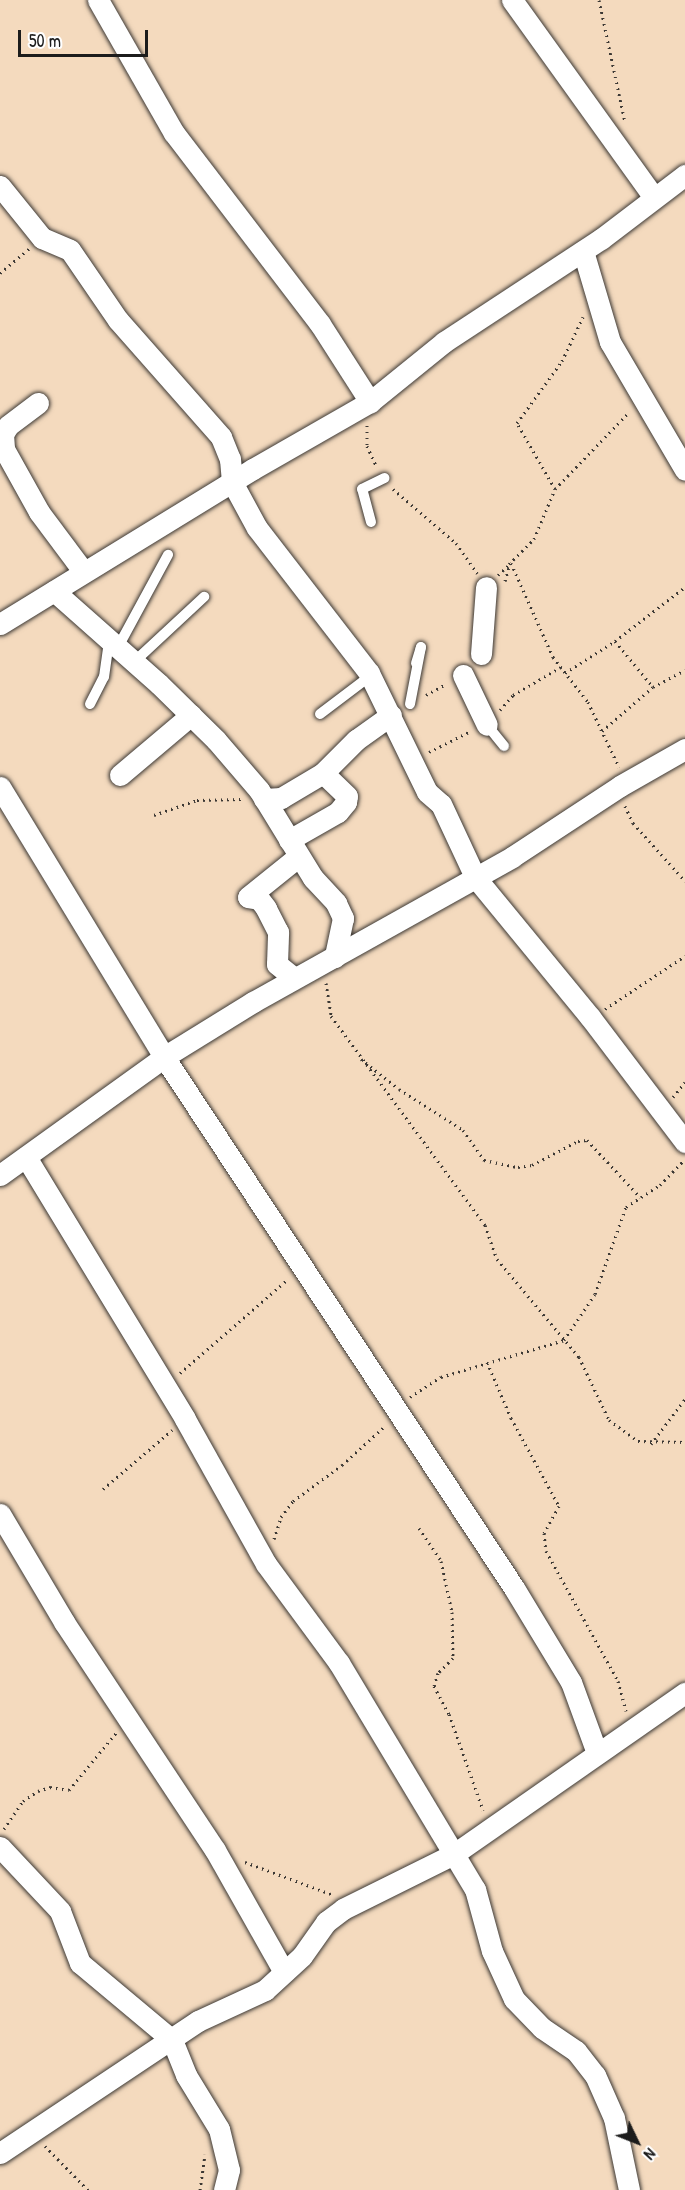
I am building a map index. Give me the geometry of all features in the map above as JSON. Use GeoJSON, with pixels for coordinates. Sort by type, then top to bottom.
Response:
{"type":"FeatureCollection","features":[{"type":"Feature","properties":{"kind":"street"},"geometry":{"type":"LineString","coordinates":[[98,0],[174,133],[320,324],[370,402]]}},
{"type":"Feature","properties":{"kind":"street"},"geometry":{"type":"LineString","coordinates":[[512,0],[653,196]]}},
{"type":"Feature","properties":{"kind":"street"},"geometry":{"type":"LineString","coordinates":[[0,624],[83,571],[370,402],[444,342],[584,251],[653,196],[685,175]]}},
{"type":"Feature","properties":{"kind":"street"},"geometry":{"type":"LineString","coordinates":[[0,186],[42,238],[70,250],[139,346],[221,437],[231,459],[232,482],[257,528],[370,676],[427,792],[441,804],[475,877],[590,1017],[685,1142]]}},
{"type":"Feature","properties":{"kind":"street"},"geometry":{"type":"LineString","coordinates":[[584,251],[610,342],[685,470]]}},
{"type":"Feature","properties":{"kind":"street"},"geometry":{"type":"LineString","coordinates":[[38,403],[8,426],[3,434],[4,449],[39,512],[83,571]]}},
{"type":"Feature","properties":{"kind":"street"},"geometry":{"type":"LineString","coordinates":[[481,654],[486,587]]}},
{"type":"Feature","properties":{"kind":"street"},"geometry":{"type":"LineString","coordinates":[[54,591],[191,716],[264,799],[294,848],[343,918],[329,960]]}},
{"type":"Feature","properties":{"kind":"street"},"geometry":{"type":"LineString","coordinates":[[463,675],[487,725]]}},
{"type":"Feature","properties":{"kind":"street"},"geometry":{"type":"LineString","coordinates":[[264,799],[281,798],[323,773],[356,740],[391,715]]}},
{"type":"Feature","properties":{"kind":"street"},"geometry":{"type":"LineString","coordinates":[[120,775],[191,716]]}},
{"type":"Feature","properties":{"kind":"street"},"geometry":{"type":"LineString","coordinates":[[0,1175],[164,1057],[294,978],[475,877],[685,749]]}},
{"type":"Feature","properties":{"kind":"street"},"geometry":{"type":"LineString","coordinates":[[294,978],[276,964],[278,932],[266,908],[259,899],[248,897],[294,848],[338,812],[346,802],[347,796],[323,773]]}},
{"type":"Feature","properties":{"kind":"street"},"geometry":{"type":"LineString","coordinates":[[0,787],[164,1057],[514,1588],[571,1682],[597,1753]]}},
{"type":"Feature","properties":{"kind":"street"},"geometry":{"type":"LineString","coordinates":[[26,1157],[185,1419],[266,1564],[339,1663],[475,1889],[492,1952],[514,2000],[542,2028],[576,2051],[595,2075],[614,2118],[629,2190]]}},
{"type":"Feature","properties":{"kind":"street"},"geometry":{"type":"LineString","coordinates":[[0,1514],[123,1714],[215,1850],[284,1972]]}},
{"type":"Feature","properties":{"kind":"street"},"geometry":{"type":"LineString","coordinates":[[0,2153],[219,2009],[265,1990],[302,1956],[326,1922],[343,1909],[454,1854],[597,1753],[644,1725],[685,1694]]}},
{"type":"Feature","properties":{"kind":"street"},"geometry":{"type":"LineString","coordinates":[[1,1849],[60,1911],[80,1963],[172,2040],[186,2075],[219,2129],[229,2170],[224,2190]]}},
{"type":"Feature","properties":{"kind":"lane"},"geometry":{"type":"LineString","coordinates":[[371,522],[362,489],[385,477]]}},
{"type":"Feature","properties":{"kind":"lane"},"geometry":{"type":"LineString","coordinates":[[90,704],[104,677],[114,644],[168,555]]}},
{"type":"Feature","properties":{"kind":"lane"},"geometry":{"type":"LineString","coordinates":[[134,662],[204,597]]}},
{"type":"Feature","properties":{"kind":"lane"},"geometry":{"type":"LineString","coordinates":[[410,704],[416,663]]}},
{"type":"Feature","properties":{"kind":"lane"},"geometry":{"type":"LineString","coordinates":[[320,714],[370,676]]}},
{"type":"Feature","properties":{"kind":"lane"},"geometry":{"type":"LineString","coordinates":[[487,725],[504,746]]}},
{"type":"Feature","properties":{"kind":"path"},"geometry":{"type":"LineString","coordinates":[[599,0],[626,126]]}},
{"type":"Feature","properties":{"kind":"path"},"geometry":{"type":"LineString","coordinates":[[0,273],[42,238]]}},
{"type":"Feature","properties":{"kind":"path"},"geometry":{"type":"LineString","coordinates":[[555,489],[517,423],[562,361],[595,292]]}},
{"type":"Feature","properties":{"kind":"path"},"geometry":{"type":"LineString","coordinates":[[486,587],[534,538],[555,489],[642,399]]}},
{"type":"Feature","properties":{"kind":"path"},"geometry":{"type":"LineString","coordinates":[[565,673],[615,641],[685,587]]}},
{"type":"Feature","properties":{"kind":"path"},"geometry":{"type":"LineString","coordinates":[[615,641],[653,687]]}},
{"type":"Feature","properties":{"kind":"path"},"geometry":{"type":"LineString","coordinates":[[602,730],[653,687],[685,670]]}},
{"type":"Feature","properties":{"kind":"path"},"geometry":{"type":"LineString","coordinates":[[631,781],[624,808],[685,881]]}},
{"type":"Feature","properties":{"kind":"path"},"geometry":{"type":"LineString","coordinates":[[154,815],[197,800],[264,799]]}},
{"type":"Feature","properties":{"kind":"path"},"geometry":{"type":"LineString","coordinates":[[590,1017],[685,956]]}},
{"type":"Feature","properties":{"kind":"path"},"geometry":{"type":"LineString","coordinates":[[329,960],[330,1016],[357,1056],[485,1225],[497,1259],[579,1357],[609,1420],[627,1437],[651,1443],[685,1442]]}},
{"type":"Feature","properties":{"kind":"path"},"geometry":{"type":"LineString","coordinates":[[357,1056],[399,1089],[463,1130],[484,1160],[518,1167],[531,1166],[578,1141],[587,1140],[640,1197]]}},
{"type":"Feature","properties":{"kind":"path"},"geometry":{"type":"LineString","coordinates":[[266,1564],[281,1517],[293,1501],[361,1449],[427,1383],[487,1362],[564,1340],[595,1294],[608,1266],[620,1217],[640,1197],[660,1185],[685,1158]]}},
{"type":"Feature","properties":{"kind":"path"},"geometry":{"type":"LineString","coordinates":[[165,1386],[269,1293],[302,1269]]}},
{"type":"Feature","properties":{"kind":"path"},"geometry":{"type":"LineString","coordinates":[[487,1362],[511,1418],[559,1506],[544,1533],[546,1551],[618,1681],[625,1717]]}},
{"type":"Feature","properties":{"kind":"path"},"geometry":{"type":"LineString","coordinates":[[651,1443],[685,1400]]}},
{"type":"Feature","properties":{"kind":"path"},"geometry":{"type":"LineString","coordinates":[[103,1489],[185,1419]]}},
{"type":"Feature","properties":{"kind":"path"},"geometry":{"type":"LineString","coordinates":[[419,1528],[441,1561],[452,1612],[453,1658],[438,1673],[434,1686],[449,1714],[491,1828]]}},
{"type":"Feature","properties":{"kind":"path"},"geometry":{"type":"LineString","coordinates":[[1,1849],[4,1829],[23,1802],[50,1787],[69,1790],[106,1749],[123,1714]]}},
{"type":"Feature","properties":{"kind":"path"},"geometry":{"type":"LineString","coordinates":[[243,1862],[312,1889],[336,1894]]}},
{"type":"Feature","properties":{"kind":"path"},"geometry":{"type":"LineString","coordinates":[[30,2132],[88,2190]]}}]}
